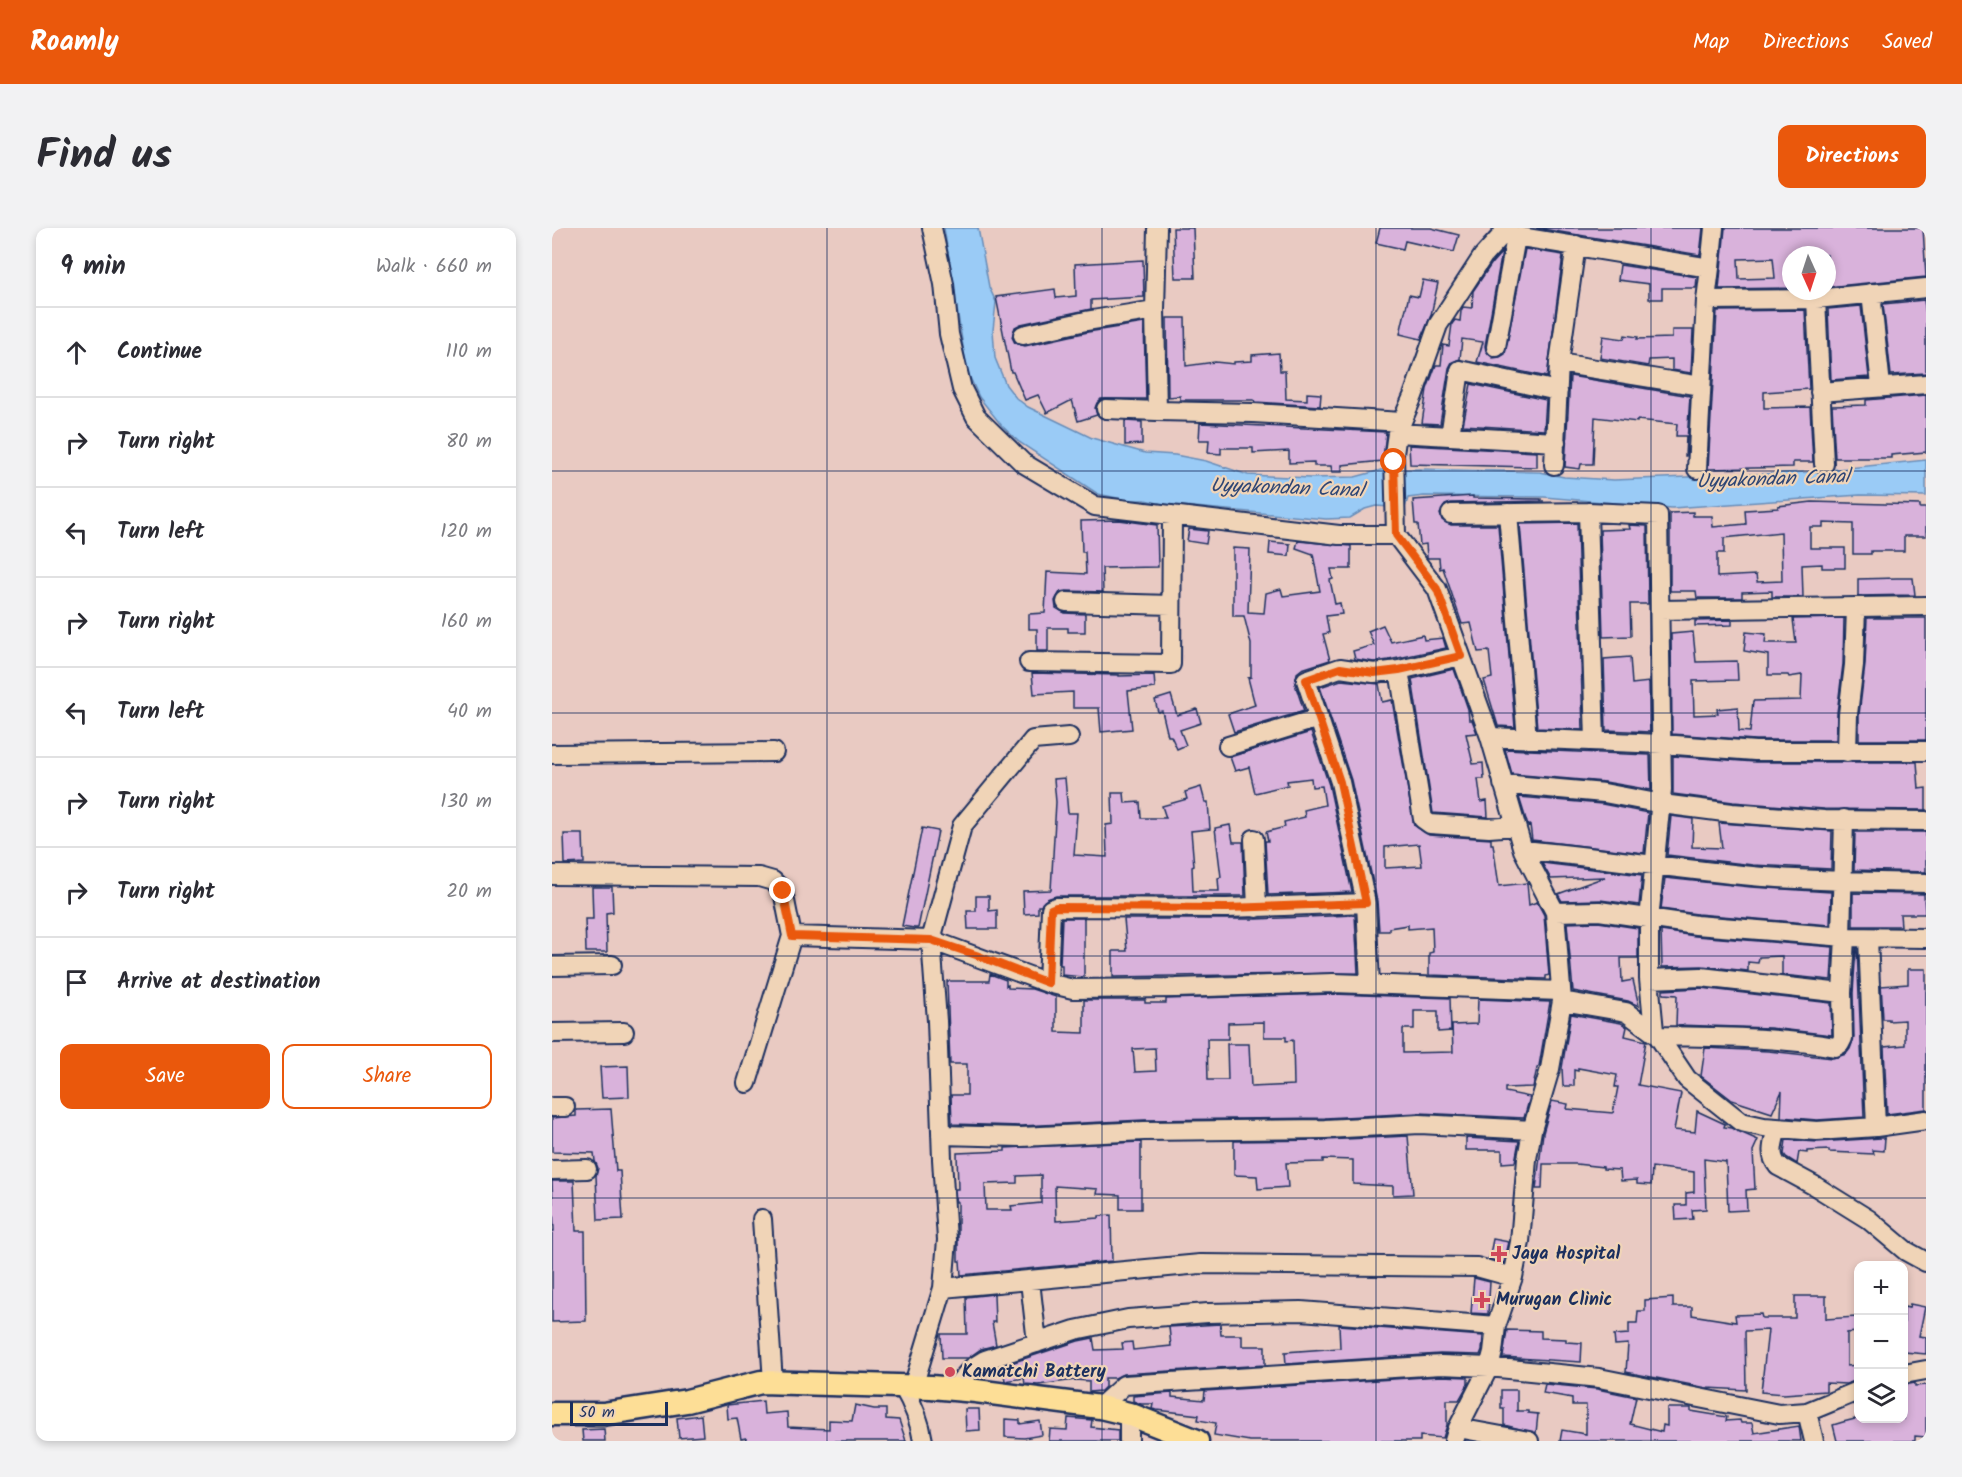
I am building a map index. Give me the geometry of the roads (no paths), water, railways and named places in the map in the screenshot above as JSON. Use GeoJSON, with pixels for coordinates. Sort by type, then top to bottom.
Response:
{"type":"FeatureCollection","features":[{"type":"Feature","properties":{"kind":"main road"},"geometry":{"type":"LineString","coordinates":[[552,1414],[603,1414],[687,1401],[761,1382],[916,1387],[1100,1407],[1129,1414],[1197,1441]]}},
{"type":"Feature","properties":{"kind":"street"},"geometry":{"type":"LineString","coordinates":[[932,228],[944,284],[949,334],[962,389],[976,417],[1023,463],[1095,506],[1339,535],[1396,535]]}},
{"type":"Feature","properties":{"kind":"street"},"geometry":{"type":"LineString","coordinates":[[1157,228],[1155,310],[1157,411]]}},
{"type":"Feature","properties":{"kind":"street"},"geometry":{"type":"LineString","coordinates":[[1697,469],[1706,300],[1714,228]]}},
{"type":"Feature","properties":{"kind":"street"},"geometry":{"type":"LineString","coordinates":[[1508,233],[1710,267]]}},
{"type":"Feature","properties":{"kind":"street"},"geometry":{"type":"LineString","coordinates":[[1496,347],[1508,233]]}},
{"type":"Feature","properties":{"kind":"street"},"geometry":{"type":"LineString","coordinates":[[1508,233],[1483,255],[1437,326],[1413,396],[1399,427],[1394,462],[1394,513],[1396,535],[1437,589],[1490,737],[1523,850],[1555,912],[1562,996],[1550,1069],[1532,1130],[1527,1159],[1520,1242],[1513,1276],[1496,1326],[1489,1367],[1456,1434],[1529,1441]]}},
{"type":"Feature","properties":{"kind":"street"},"geometry":{"type":"LineString","coordinates":[[1554,465],[1559,363],[1576,245]]}},
{"type":"Feature","properties":{"kind":"street"},"geometry":{"type":"LineString","coordinates":[[1836,297],[1926,288]]}},
{"type":"Feature","properties":{"kind":"street"},"geometry":{"type":"LineString","coordinates":[[1871,293],[1881,386]]}},
{"type":"Feature","properties":{"kind":"street"},"geometry":{"type":"LineString","coordinates":[[1706,300],[1782,299]]}},
{"type":"Feature","properties":{"kind":"street"},"geometry":{"type":"LineString","coordinates":[[1816,300],[1824,464]]}},
{"type":"Feature","properties":{"kind":"street"},"geometry":{"type":"LineString","coordinates":[[1023,335],[1086,321],[1155,310]]}},
{"type":"Feature","properties":{"kind":"street"},"geometry":{"type":"LineString","coordinates":[[1559,363],[1701,386]]}},
{"type":"Feature","properties":{"kind":"street"},"geometry":{"type":"LineString","coordinates":[[1450,436],[1461,370],[1558,391]]}},
{"type":"Feature","properties":{"kind":"street"},"geometry":{"type":"LineString","coordinates":[[1820,392],[1926,384]]}},
{"type":"Feature","properties":{"kind":"street"},"geometry":{"type":"LineString","coordinates":[[1106,409],[1264,413],[1399,427],[1450,436],[1556,442]]}},
{"type":"Feature","properties":{"kind":"street"},"geometry":{"type":"LineString","coordinates":[[1588,512],[1595,741]]}},
{"type":"Feature","properties":{"kind":"street"},"geometry":{"type":"LineString","coordinates":[[1451,514],[1588,512],[1658,515],[1662,804],[1649,920],[1649,979],[1656,1033]]}},
{"type":"Feature","properties":{"kind":"street"},"geometry":{"type":"LineString","coordinates":[[1508,513],[1527,739]]}},
{"type":"Feature","properties":{"kind":"street"},"geometry":{"type":"LineString","coordinates":[[1029,662],[1171,664],[1172,515]]}},
{"type":"Feature","properties":{"kind":"street"},"geometry":{"type":"LineString","coordinates":[[1066,602],[1171,605]]}},
{"type":"Feature","properties":{"kind":"street"},"geometry":{"type":"LineString","coordinates":[[1660,610],[1926,606]]}},
{"type":"Feature","properties":{"kind":"street"},"geometry":{"type":"LineString","coordinates":[[1847,752],[1856,608]]}},
{"type":"Feature","properties":{"kind":"street"},"geometry":{"type":"LineString","coordinates":[[1370,984],[1366,903],[1340,782],[1306,680],[1340,668],[1374,673],[1399,670],[1461,656]]}},
{"type":"Feature","properties":{"kind":"street"},"geometry":{"type":"LineString","coordinates":[[1399,670],[1423,819],[1430,824],[1489,828],[1516,826]]}},
{"type":"Feature","properties":{"kind":"street"},"geometry":{"type":"LineString","coordinates":[[1228,746],[1319,718]]}},
{"type":"Feature","properties":{"kind":"street"},"geometry":{"type":"LineString","coordinates":[[923,1441],[915,1408],[916,1387],[943,1288],[947,1240],[939,1052],[931,940],[962,826],[1033,740],[1069,737]]}},
{"type":"Feature","properties":{"kind":"street"},"geometry":{"type":"LineString","coordinates":[[1490,737],[1662,744],[1755,751],[1926,751]]}},
{"type":"Feature","properties":{"kind":"street"},"geometry":{"type":"LineString","coordinates":[[552,754],[774,752]]}},
{"type":"Feature","properties":{"kind":"street"},"geometry":{"type":"LineString","coordinates":[[1503,784],[1604,793],[1662,804],[1732,813],[1926,821]]}},
{"type":"Feature","properties":{"kind":"street"},"geometry":{"type":"LineString","coordinates":[[1656,1033],[1807,1042],[1835,1047],[1840,1044],[1843,1038],[1844,819]]}},
{"type":"Feature","properties":{"kind":"street"},"geometry":{"type":"LineString","coordinates":[[1254,839],[1257,908]]}},
{"type":"Feature","properties":{"kind":"street"},"geometry":{"type":"LineString","coordinates":[[1523,850],[1753,876],[1843,882],[1926,883]]}},
{"type":"Feature","properties":{"kind":"street"},"geometry":{"type":"LineString","coordinates":[[552,875],[759,877],[773,881],[783,891],[792,936],[747,1083]]}},
{"type":"Feature","properties":{"kind":"street"},"geometry":{"type":"LineString","coordinates":[[1048,983],[1051,909],[1056,907],[1257,908],[1366,903]]}},
{"type":"Feature","properties":{"kind":"street"},"geometry":{"type":"LineString","coordinates":[[1555,912],[1599,911],[1649,920],[1843,937],[1926,938]]}},
{"type":"Feature","properties":{"kind":"street"},"geometry":{"type":"LineString","coordinates":[[792,936],[931,940],[1048,983],[1073,989],[1332,983],[1562,996],[1626,1012],[1656,1033],[1687,1079],[1741,1122],[1776,1128],[1817,1131],[1876,1127],[1926,1120]]}},
{"type":"Feature","properties":{"kind":"street"},"geometry":{"type":"LineString","coordinates":[[1868,938],[1876,1127]]}},
{"type":"Feature","properties":{"kind":"street"},"geometry":{"type":"LineString","coordinates":[[552,966],[612,965]]}},
{"type":"Feature","properties":{"kind":"street"},"geometry":{"type":"LineString","coordinates":[[1649,979],[1701,977],[1842,993]]}},
{"type":"Feature","properties":{"kind":"street"},"geometry":{"type":"LineString","coordinates":[[552,1033],[624,1032]]}},
{"type":"Feature","properties":{"kind":"street"},"geometry":{"type":"LineString","coordinates":[[941,1135],[1021,1137],[1144,1131],[1325,1129],[1420,1124],[1532,1130]]}},
{"type":"Feature","properties":{"kind":"street"},"geometry":{"type":"LineString","coordinates":[[1776,1128],[1772,1155],[1773,1161],[1778,1166],[1868,1219],[1906,1251],[1926,1262]]}},
{"type":"Feature","properties":{"kind":"street"},"geometry":{"type":"LineString","coordinates":[[552,1170],[587,1169]]}},
{"type":"Feature","properties":{"kind":"street"},"geometry":{"type":"LineString","coordinates":[[762,1219],[773,1382]]}},
{"type":"Feature","properties":{"kind":"street"},"geometry":{"type":"LineString","coordinates":[[943,1288],[1211,1264],[1477,1267],[1513,1276]]}},
{"type":"Feature","properties":{"kind":"street"},"geometry":{"type":"LineString","coordinates":[[1030,1281],[1037,1343]]}},
{"type":"Feature","properties":{"kind":"street"},"geometry":{"type":"LineString","coordinates":[[916,1387],[972,1368],[985,1360],[1075,1330],[1128,1319],[1208,1313],[1301,1311],[1496,1326]]}},
{"type":"Feature","properties":{"kind":"street"},"geometry":{"type":"LineString","coordinates":[[1100,1407],[1124,1385],[1441,1365],[1489,1367],[1599,1378],[1779,1414],[1807,1412],[1854,1392]]}},
{"type":"Feature","properties":{"kind":"street"},"geometry":{"type":"LineString","coordinates":[[1908,1373],[1926,1370]]}},
{"type":"Feature","properties":{"kind":"street"},"geometry":{"type":"LineString","coordinates":[[1807,1412],[1814,1441]]}},
{"type":"Feature","properties":{"kind":"street"},"geometry":{"type":"LineString","coordinates":[[1128,1441],[1129,1414]]}},
{"type":"Feature","properties":{"kind":"water","name":"Uyyakondan Canal"},"geometry":{"type":"Polygon","coordinates":[[[944,228],[978,228],[989,287],[996,302],[993,330],[995,358],[1006,385],[1016,398],[1028,407],[1092,438],[1145,453],[1175,455],[1206,461],[1248,475],[1310,478],[1355,477],[1381,470],[1420,469],[1540,472],[1564,477],[1614,480],[1809,472],[1926,460],[1926,496],[1860,495],[1672,508],[1544,497],[1424,496],[1408,498],[1405,508],[1376,506],[1365,509],[1350,518],[1326,519],[1162,504],[1098,494],[1019,442],[1002,426],[979,397],[967,371],[944,228]]]}},
{"type":"Feature","properties":{"kind":"place","name":"Jaya Hospital"},"geometry":{"type":"Point","coordinates":[1499,1254]}},
{"type":"Feature","properties":{"kind":"place","name":"Murugan Clinic"},"geometry":{"type":"Point","coordinates":[1482,1300]}},
{"type":"Feature","properties":{"kind":"place","name":"Kamatchi Battery"},"geometry":{"type":"Point","coordinates":[950,1372]}}]}
